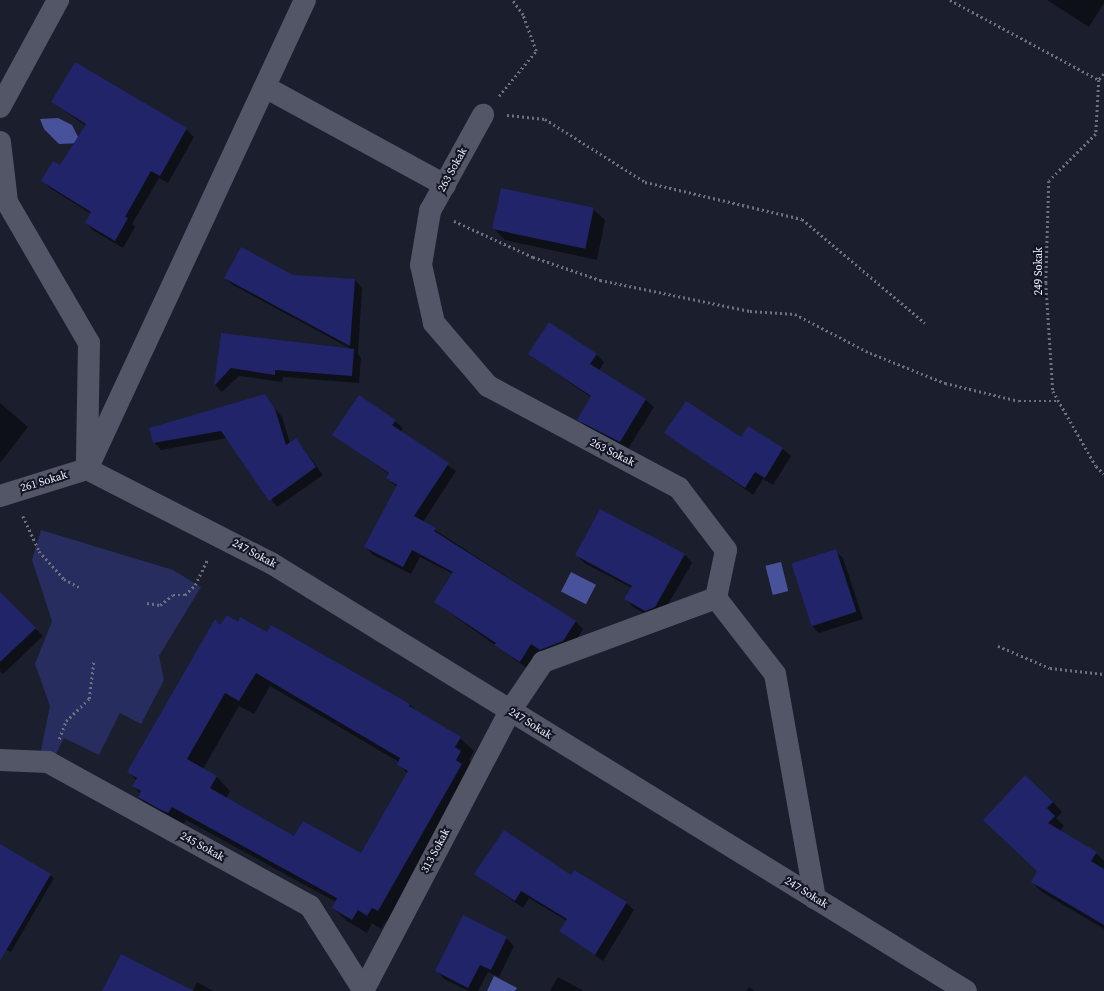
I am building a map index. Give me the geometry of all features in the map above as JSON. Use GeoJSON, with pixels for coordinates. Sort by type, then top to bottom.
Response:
{"type":"FeatureCollection","features":[{"type":"Feature","properties":{"kind":"street"},"geometry":{"type":"LineString","coordinates":[[0,107],[58,0]]}},
{"type":"Feature","properties":{"kind":"street"},"geometry":{"type":"LineString","coordinates":[[87,469],[305,0]]}},
{"type":"Feature","properties":{"kind":"street"},"geometry":{"type":"LineString","coordinates":[[265,87],[444,185]]}},
{"type":"Feature","properties":{"kind":"street","name":"263 Sokak"},"geometry":{"type":"LineString","coordinates":[[483,115],[430,211],[421,265],[434,322],[488,386],[679,488],[726,550],[716,598]]}},
{"type":"Feature","properties":{"kind":"street"},"geometry":{"type":"LineString","coordinates":[[0,142],[7,202],[88,343],[87,469]]}},
{"type":"Feature","properties":{"kind":"street","name":"261 Sokak"},"geometry":{"type":"LineString","coordinates":[[6,494],[87,469]]}},
{"type":"Feature","properties":{"kind":"street","name":"247 Sokak"},"geometry":{"type":"LineString","coordinates":[[87,469],[271,563],[966,991]]}},
{"type":"Feature","properties":{"kind":"street"},"geometry":{"type":"LineString","coordinates":[[510,711],[543,662],[716,598],[775,674],[815,898]]}},
{"type":"Feature","properties":{"kind":"street","name":"313 Sokak"},"geometry":{"type":"LineString","coordinates":[[363,991],[510,711]]}},
{"type":"Feature","properties":{"kind":"street","name":"245 Sokak"},"geometry":{"type":"LineString","coordinates":[[0,760],[48,762],[310,906],[363,991]]}},
{"type":"Feature","properties":{"kind":"path"},"geometry":{"type":"LineString","coordinates":[[483,115],[536,51],[523,15],[512,0]]}},
{"type":"Feature","properties":{"kind":"path"},"geometry":{"type":"LineString","coordinates":[[950,0],[1099,80],[1104,74]]}},
{"type":"Feature","properties":{"kind":"path","name":"249 Sokak"},"geometry":{"type":"LineString","coordinates":[[1099,80],[1096,134],[1049,181],[1046,283],[1053,391],[1096,466],[1104,474]]}},
{"type":"Feature","properties":{"kind":"path"},"geometry":{"type":"LineString","coordinates":[[483,115],[511,115],[545,119],[645,182],[802,219],[924,323]]}},
{"type":"Feature","properties":{"kind":"path"},"geometry":{"type":"LineString","coordinates":[[430,211],[534,257],[600,280],[681,295],[750,311],[795,314],[870,353],[945,383],[1019,401],[1059,400]]}},
{"type":"Feature","properties":{"kind":"path"},"geometry":{"type":"LineString","coordinates":[[6,494],[38,551],[64,579],[80,588]]}},
{"type":"Feature","properties":{"kind":"path"},"geometry":{"type":"LineString","coordinates":[[146,603],[160,604],[173,595],[185,595],[195,585],[220,536]]}},
{"type":"Feature","properties":{"kind":"path"},"geometry":{"type":"LineString","coordinates":[[998,646],[1050,668],[1104,674]]}},
{"type":"Feature","properties":{"kind":"path"},"geometry":{"type":"LineString","coordinates":[[48,762],[66,721],[89,700],[94,661]]}},
{"type":"Feature","properties":{"kind":"shaded area"},"geometry":{"type":"Polygon","coordinates":[[[58,118],[72,125],[81,143],[59,144],[44,129],[40,119],[58,118]]]}},
{"type":"Feature","properties":{"kind":"shaded area"},"geometry":{"type":"Polygon","coordinates":[[[41,530],[173,570],[201,587],[159,656],[164,680],[141,724],[120,713],[99,755],[64,738],[52,762],[40,755],[50,706],[35,664],[52,621],[32,560],[41,530]]]}},
{"type":"Feature","properties":{"kind":"shaded area"},"geometry":{"type":"Polygon","coordinates":[[[781,562],[788,591],[773,595],[765,566],[781,562]]]}},
{"type":"Feature","properties":{"kind":"shaded area"},"geometry":{"type":"Polygon","coordinates":[[[571,572],[596,585],[586,604],[561,592],[571,572]]]}},
{"type":"Feature","properties":{"kind":"shaded area"},"geometry":{"type":"Polygon","coordinates":[[[494,976],[517,988],[515,991],[487,991],[494,976]]]}},
{"type":"Feature","properties":{"kind":"building"},"geometry":{"type":"Polygon","coordinates":[[[75,62],[187,128],[160,176],[151,171],[125,217],[128,218],[115,241],[85,223],[91,212],[41,181],[53,161],[60,165],[86,124],[51,102],[75,62]]]}},
{"type":"Feature","properties":{"kind":"building"},"geometry":{"type":"Polygon","coordinates":[[[501,188],[594,208],[585,249],[492,229],[501,188]]]}},
{"type":"Feature","properties":{"kind":"building"},"geometry":{"type":"Polygon","coordinates":[[[241,247],[293,275],[355,279],[350,346],[224,278],[241,247]]]}},
{"type":"Feature","properties":{"kind":"building"},"geometry":{"type":"Polygon","coordinates":[[[549,322],[597,354],[590,364],[646,399],[620,442],[577,420],[591,396],[528,354],[549,322]]]}},
{"type":"Feature","properties":{"kind":"building"},"geometry":{"type":"Polygon","coordinates":[[[221,333],[354,349],[352,376],[275,370],[275,375],[231,368],[214,386],[221,333]]]}},
{"type":"Feature","properties":{"kind":"building"},"geometry":{"type":"Polygon","coordinates":[[[265,394],[275,409],[286,445],[296,438],[316,467],[269,501],[221,431],[153,443],[149,428],[265,394]]]}},
{"type":"Feature","properties":{"kind":"building"},"geometry":{"type":"Polygon","coordinates":[[[359,395],[396,420],[392,425],[449,463],[414,516],[436,528],[434,531],[576,621],[563,641],[540,650],[531,644],[520,662],[494,645],[496,643],[434,602],[453,572],[412,550],[403,567],[364,547],[397,485],[386,478],[389,473],[332,435],[359,395]]]}},
{"type":"Feature","properties":{"kind":"building"},"geometry":{"type":"Polygon","coordinates":[[[686,401],[741,437],[748,426],[783,448],[765,478],[755,472],[745,488],[664,433],[686,401]]]}},
{"type":"Feature","properties":{"kind":"building"},"geometry":{"type":"Polygon","coordinates":[[[600,509],[685,554],[655,607],[645,611],[624,599],[632,586],[575,555],[600,509]]]}},
{"type":"Feature","properties":{"kind":"building"},"geometry":{"type":"Polygon","coordinates":[[[836,549],[856,612],[812,626],[791,564],[836,549]]]}},
{"type":"Feature","properties":{"kind":"building"},"geometry":{"type":"Polygon","coordinates":[[[0,592],[36,628],[0,662],[0,592]]]}},
{"type":"Feature","properties":{"kind":"building"},"geometry":{"type":"Polygon","coordinates":[[[227,615],[238,622],[240,617],[267,632],[271,625],[410,704],[409,706],[461,737],[455,747],[461,751],[456,760],[462,764],[378,911],[372,908],[367,916],[358,910],[352,920],[332,908],[337,898],[172,807],[168,813],[138,797],[141,791],[132,786],[137,778],[127,772],[215,619],[220,625],[227,615]],[[256,673],[239,701],[225,693],[187,759],[217,776],[210,788],[294,836],[303,821],[361,853],[408,771],[397,765],[400,758],[256,673]]]}},
{"type":"Feature","properties":{"kind":"building"},"geometry":{"type":"Polygon","coordinates":[[[1025,775],[1053,802],[1047,808],[1055,816],[1048,823],[1097,852],[1091,861],[1104,869],[1104,925],[1031,882],[1037,871],[983,820],[1025,775]]]}},
{"type":"Feature","properties":{"kind":"building"},"geometry":{"type":"Polygon","coordinates":[[[504,830],[571,875],[574,870],[627,902],[595,955],[559,931],[567,919],[521,891],[515,901],[474,874],[504,830]]]}},
{"type":"Feature","properties":{"kind":"building"},"geometry":{"type":"Polygon","coordinates":[[[0,844],[51,874],[0,961],[0,844]]]}},
{"type":"Feature","properties":{"kind":"building"},"geometry":{"type":"Polygon","coordinates":[[[463,915],[507,937],[491,970],[480,965],[468,988],[435,971],[463,915]]]}},
{"type":"Feature","properties":{"kind":"building"},"geometry":{"type":"Polygon","coordinates":[[[121,954],[194,991],[102,991],[121,954]]]}}]}
